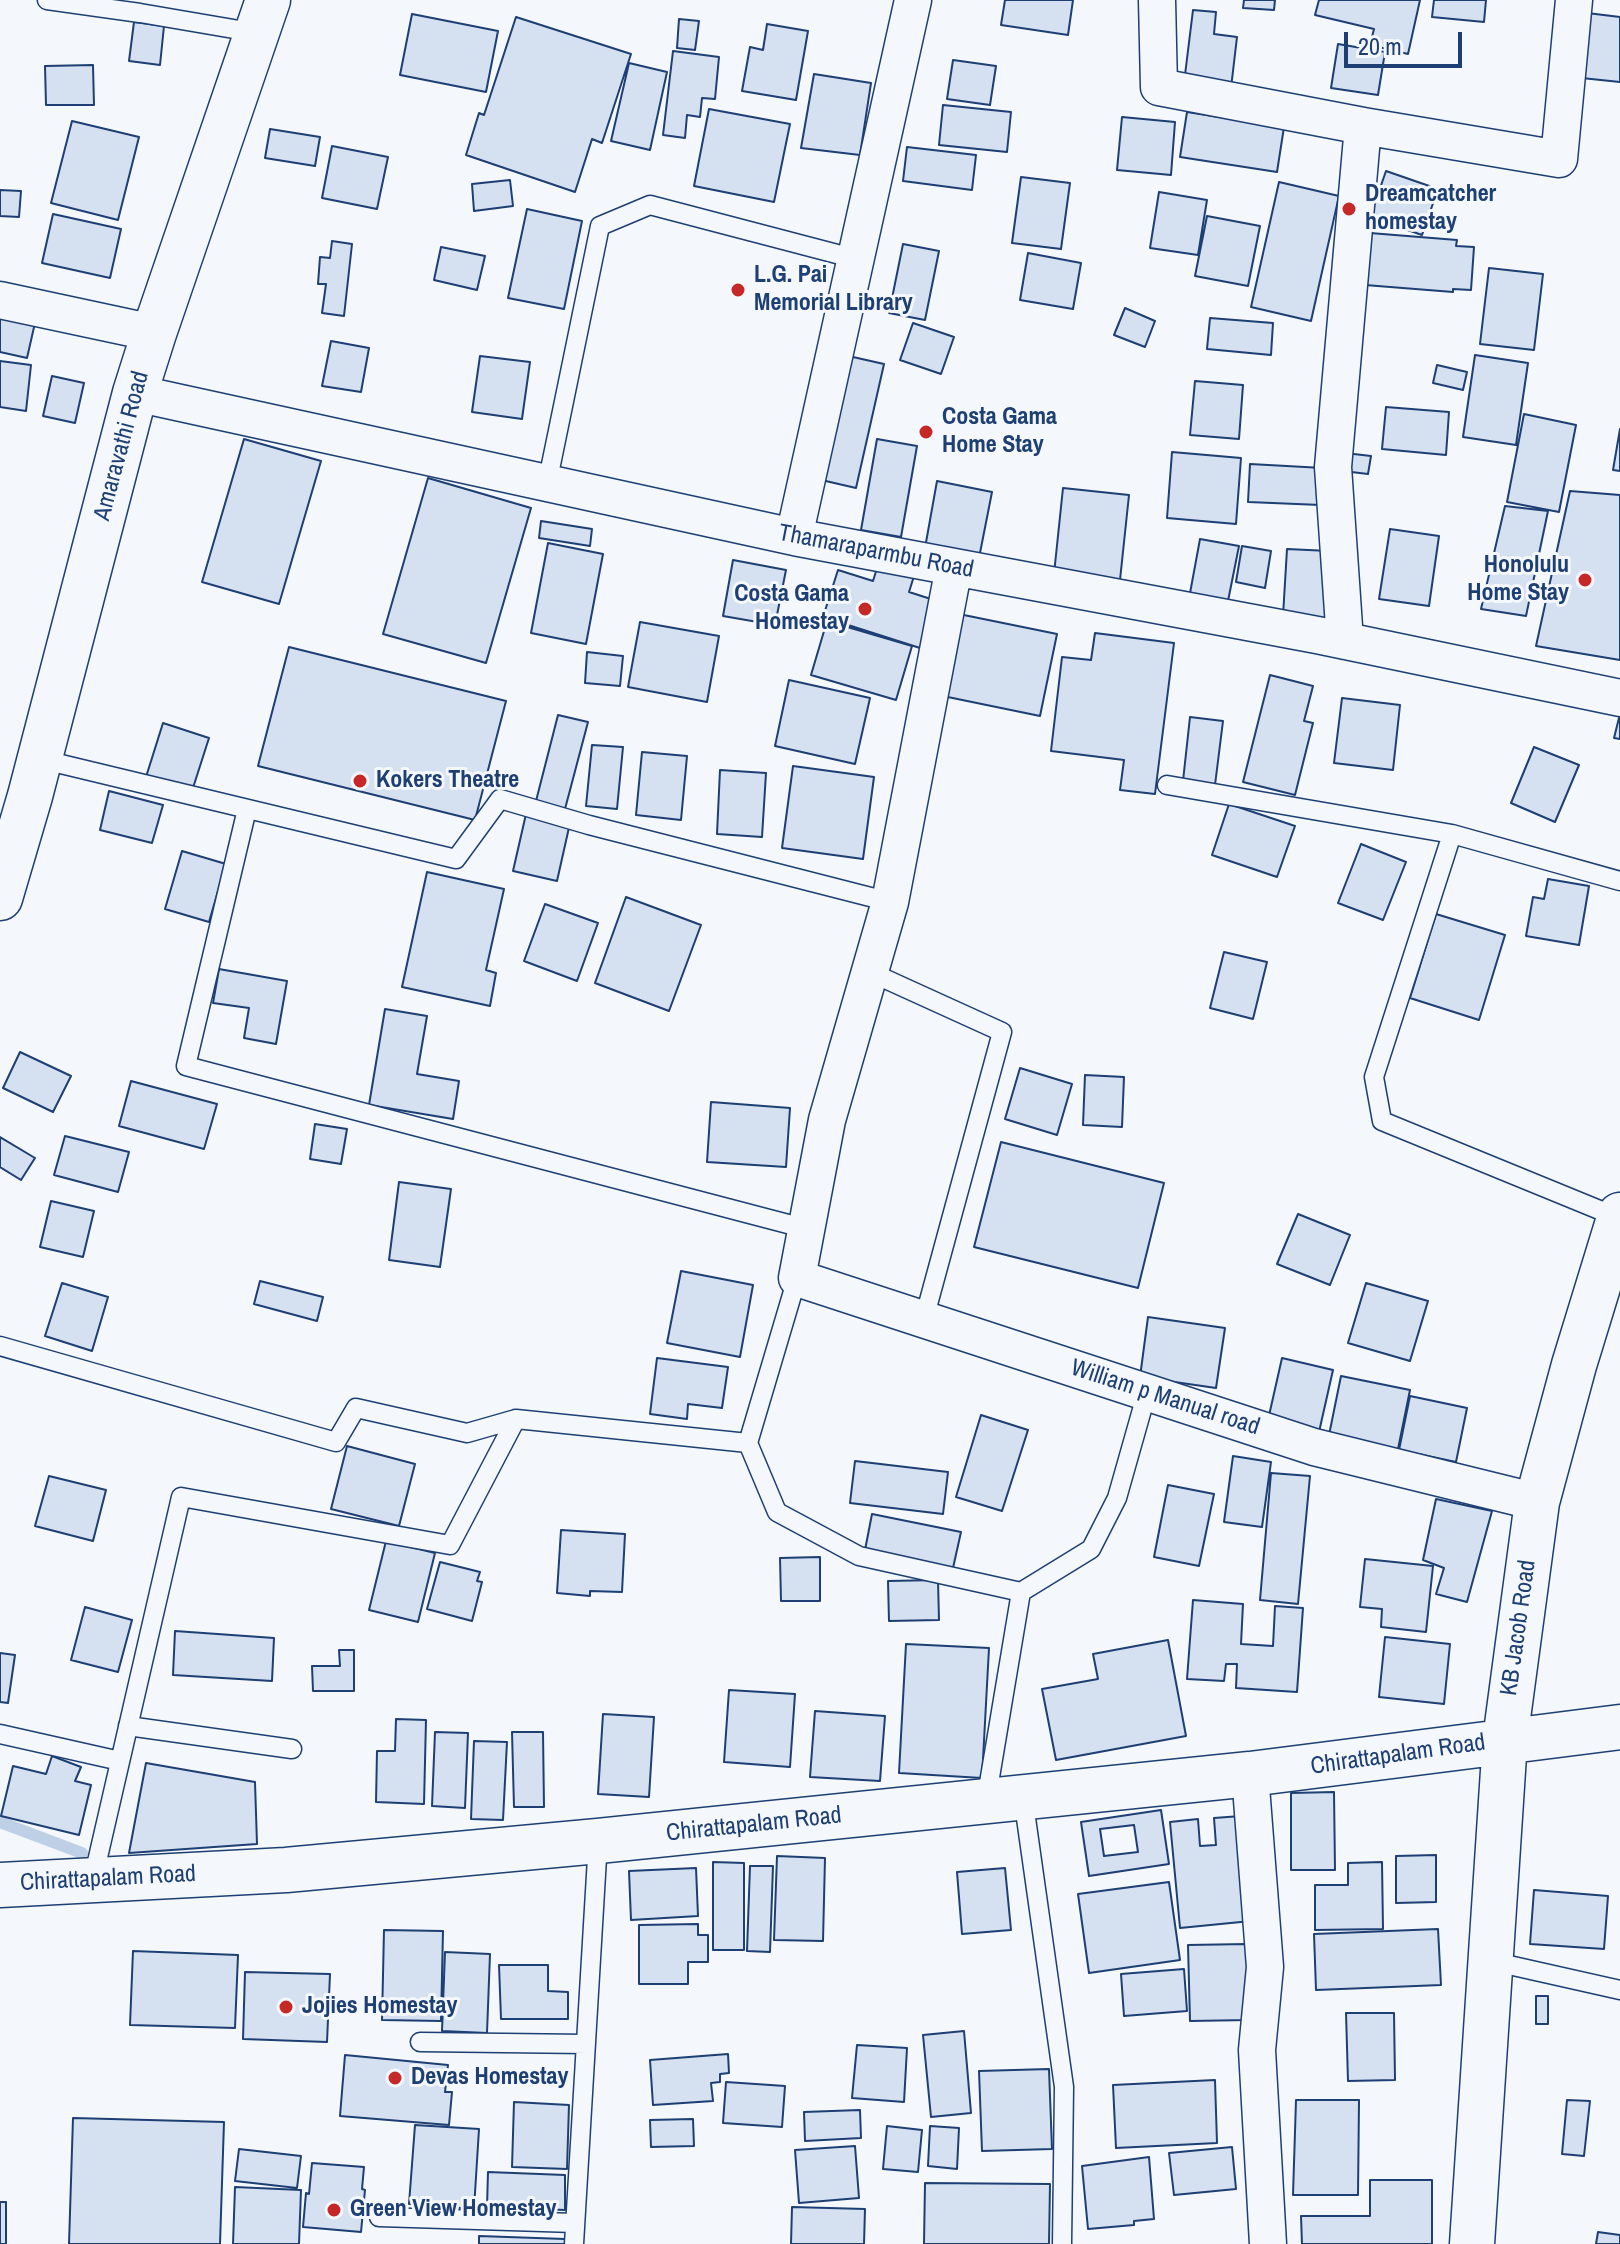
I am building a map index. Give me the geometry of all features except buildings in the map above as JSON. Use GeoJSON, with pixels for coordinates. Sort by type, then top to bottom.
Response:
{"type":"FeatureCollection","features":[{"type":"Feature","properties":{"kind":"main road","name":"Amaravathi Road"},"geometry":{"type":"LineString","coordinates":[[0,898],[40,759],[135,393],[262,17]]}},
{"type":"Feature","properties":{"kind":"main road","name":"KB Jacob Road"},"geometry":{"type":"LineString","coordinates":[[1472,2244],[1505,1740],[1537,1502],[1574,1365],[1620,1217]]}},
{"type":"Feature","properties":{"kind":"main road","name":"Chirattapalam Road"},"geometry":{"type":"LineString","coordinates":[[0,1885],[286,1870],[598,1841],[1250,1774],[1620,1727]]}},
{"type":"Feature","properties":{"kind":"street"},"geometry":{"type":"LineString","coordinates":[[794,537],[913,0]]}},
{"type":"Feature","properties":{"kind":"street"},"geometry":{"type":"LineString","coordinates":[[1157,0],[1159,87],[1559,159],[1574,0]]}},
{"type":"Feature","properties":{"kind":"street"},"geometry":{"type":"LineString","coordinates":[[1345,641],[1333,467],[1363,126]]}},
{"type":"Feature","properties":{"kind":"street"},"geometry":{"type":"LineString","coordinates":[[0,300],[154,333]]}},
{"type":"Feature","properties":{"kind":"street","name":"Thamaraparmbu Road"},"geometry":{"type":"LineString","coordinates":[[135,393],[794,537],[1345,641],[1620,698]]}},
{"type":"Feature","properties":{"kind":"street"},"geometry":{"type":"LineString","coordinates":[[797,1278],[827,1120],[890,902],[954,567]]}},
{"type":"Feature","properties":{"kind":"street","name":"William p Manual road"},"geometry":{"type":"LineString","coordinates":[[797,1278],[1314,1447],[1537,1502]]}},
{"type":"Feature","properties":{"kind":"street"},"geometry":{"type":"LineString","coordinates":[[1250,1774],[1265,1967],[1257,2050],[1268,2244]]}},
{"type":"Feature","properties":{"kind":"lane"},"geometry":{"type":"LineString","coordinates":[[47,0],[140,13],[262,17]]}},
{"type":"Feature","properties":{"kind":"lane"},"geometry":{"type":"LineString","coordinates":[[547,484],[600,226],[650,205],[856,259]]}},
{"type":"Feature","properties":{"kind":"lane"},"geometry":{"type":"LineString","coordinates":[[40,759],[456,859],[500,799],[589,825],[890,902]]}},
{"type":"Feature","properties":{"kind":"lane"},"geometry":{"type":"LineString","coordinates":[[1167,785],[1452,834],[1620,881]]}},
{"type":"Feature","properties":{"kind":"lane"},"geometry":{"type":"LineString","coordinates":[[247,809],[186,1066],[807,1229]]}},
{"type":"Feature","properties":{"kind":"lane"},"geometry":{"type":"LineString","coordinates":[[1452,834],[1374,1077],[1382,1121],[1620,1217]]}},
{"type":"Feature","properties":{"kind":"lane"},"geometry":{"type":"LineString","coordinates":[[870,972],[1002,1032],[924,1319]]}},
{"type":"Feature","properties":{"kind":"lane"},"geometry":{"type":"LineString","coordinates":[[797,1278],[748,1443],[777,1512],[859,1556],[1021,1592],[1091,1549],[1117,1498],[1147,1392]]}},
{"type":"Feature","properties":{"kind":"lane"},"geometry":{"type":"LineString","coordinates":[[0,1346],[336,1442],[356,1408],[467,1433],[516,1419],[748,1443]]}},
{"type":"Feature","properties":{"kind":"lane"},"geometry":{"type":"LineString","coordinates":[[93,1880],[181,1497],[450,1545],[516,1419]]}},
{"type":"Feature","properties":{"kind":"lane"},"geometry":{"type":"LineString","coordinates":[[1021,1592],[1005,1799],[1064,2087],[1062,2244]]}},
{"type":"Feature","properties":{"kind":"lane"},"geometry":{"type":"LineString","coordinates":[[128,1726],[292,1749]]}},
{"type":"Feature","properties":{"kind":"lane"},"geometry":{"type":"LineString","coordinates":[[0,1734],[120,1761]]}},
{"type":"Feature","properties":{"kind":"lane"},"geometry":{"type":"LineString","coordinates":[[574,2244],[598,1841]]}},
{"type":"Feature","properties":{"kind":"lane"},"geometry":{"type":"LineString","coordinates":[[1491,1961],[1620,1990]]}},
{"type":"Feature","properties":{"kind":"lane"},"geometry":{"type":"LineString","coordinates":[[420,2042],[586,2044]]}},
{"type":"Feature","properties":{"kind":"lane"},"geometry":{"type":"LineString","coordinates":[[379,2217],[575,2223]]}},
{"type":"Feature","properties":{"kind":"waterway"},"geometry":{"type":"LineString","coordinates":[[0,1822],[82,1853]]}},
{"type":"Feature","properties":{"kind":"place","name":"Dreamcatcher homestay"},"geometry":{"type":"Point","coordinates":[1349,209]}},
{"type":"Feature","properties":{"kind":"place","name":"L.G. Pai Memorial Library"},"geometry":{"type":"Point","coordinates":[738,290]}},
{"type":"Feature","properties":{"kind":"place","name":"Costa Gama Home Stay"},"geometry":{"type":"Point","coordinates":[926,432]}},
{"type":"Feature","properties":{"kind":"place","name":"Honolulu Home Stay"},"geometry":{"type":"Point","coordinates":[1585,580]}},
{"type":"Feature","properties":{"kind":"place","name":"Costa Gama Homestay"},"geometry":{"type":"Point","coordinates":[865,609]}},
{"type":"Feature","properties":{"kind":"place","name":"Kokers Theatre"},"geometry":{"type":"Point","coordinates":[360,781]}},
{"type":"Feature","properties":{"kind":"place","name":"Jojies Homestay"},"geometry":{"type":"Point","coordinates":[286,2007]}},
{"type":"Feature","properties":{"kind":"place","name":"Devas Homestay"},"geometry":{"type":"Point","coordinates":[395,2078]}},
{"type":"Feature","properties":{"kind":"place","name":"Green View Homestay"},"geometry":{"type":"Point","coordinates":[334,2210]}}]}
